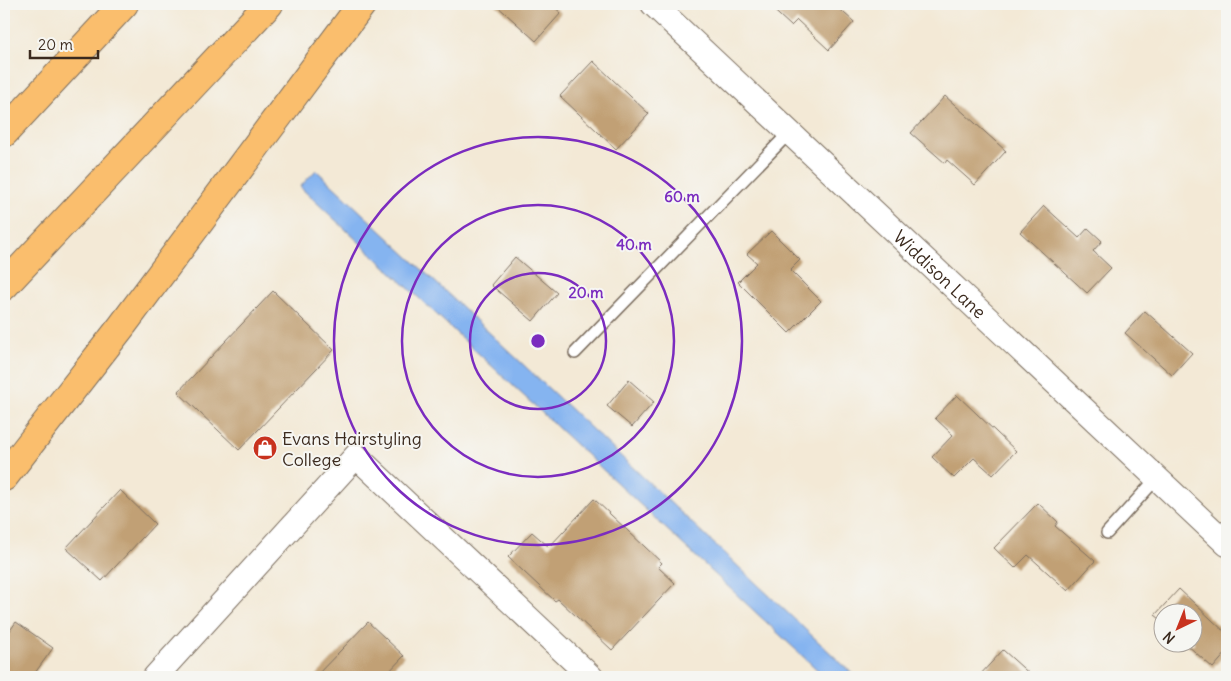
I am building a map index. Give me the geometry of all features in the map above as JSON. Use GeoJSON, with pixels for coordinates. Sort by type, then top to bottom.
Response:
{"type":"FeatureCollection","features":[{"type":"Feature","properties":{"kind":"highway"},"geometry":{"type":"LineString","coordinates":[[4,133],[124,4]]}},
{"type":"Feature","properties":{"kind":"highway"},"geometry":{"type":"LineString","coordinates":[[4,286],[268,4]]}},
{"type":"Feature","properties":{"kind":"highway"},"geometry":{"type":"LineString","coordinates":[[4,477],[122,326],[362,4]]}},
{"type":"Feature","properties":{"kind":"street","name":"Widdison Lane"},"geometry":{"type":"LineString","coordinates":[[653,4],[788,134],[1227,544]]}},
{"type":"Feature","properties":{"kind":"street"},"geometry":{"type":"LineString","coordinates":[[155,677],[356,456],[591,677]]}},
{"type":"Feature","properties":{"kind":"lane"},"geometry":{"type":"LineString","coordinates":[[575,353],[788,134]]}},
{"type":"Feature","properties":{"kind":"lane"},"geometry":{"type":"LineString","coordinates":[[1106,533],[1157,478]]}},
{"type":"Feature","properties":{"kind":"water"},"geometry":{"type":"Polygon","coordinates":[[[316,170],[856,677],[825,677],[300,187],[316,170]]]}},
{"type":"Feature","properties":{"kind":"building"},"geometry":{"type":"Polygon","coordinates":[[[495,4],[551,4],[561,13],[536,41],[495,4]]]}},
{"type":"Feature","properties":{"kind":"building"},"geometry":{"type":"Polygon","coordinates":[[[767,4],[834,4],[854,22],[829,50],[797,20],[791,26],[767,4]]]}},
{"type":"Feature","properties":{"kind":"building"},"geometry":{"type":"Polygon","coordinates":[[[593,61],[649,114],[616,149],[560,96],[593,61]]]}},
{"type":"Feature","properties":{"kind":"building"},"geometry":{"type":"Polygon","coordinates":[[[945,96],[1006,151],[975,185],[947,160],[945,163],[911,133],[945,96]]]}},
{"type":"Feature","properties":{"kind":"building"},"geometry":{"type":"Polygon","coordinates":[[[1044,206],[1079,238],[1088,228],[1102,241],[1093,251],[1111,268],[1087,293],[1020,232],[1044,206]]]}},
{"type":"Feature","properties":{"kind":"building"},"geometry":{"type":"Polygon","coordinates":[[[771,231],[800,260],[790,270],[821,301],[789,333],[738,282],[757,263],[747,254],[771,231]]]}},
{"type":"Feature","properties":{"kind":"building"},"geometry":{"type":"Polygon","coordinates":[[[515,257],[557,293],[533,321],[491,285],[515,257]]]}},
{"type":"Feature","properties":{"kind":"building"},"geometry":{"type":"Polygon","coordinates":[[[273,291],[334,350],[239,450],[178,392],[273,291]]]}},
{"type":"Feature","properties":{"kind":"building"},"geometry":{"type":"Polygon","coordinates":[[[1145,311],[1192,353],[1172,375],[1125,333],[1145,311]]]}},
{"type":"Feature","properties":{"kind":"building"},"geometry":{"type":"Polygon","coordinates":[[[629,380],[654,402],[632,427],[607,406],[629,380]]]}},
{"type":"Feature","properties":{"kind":"building"},"geometry":{"type":"Polygon","coordinates":[[[957,395],[1016,451],[993,475],[974,458],[954,478],[932,457],[953,435],[935,418],[957,395]]]}},
{"type":"Feature","properties":{"kind":"building"},"geometry":{"type":"Polygon","coordinates":[[[120,490],[155,524],[102,581],[66,548],[120,490]]]}},
{"type":"Feature","properties":{"kind":"building"},"geometry":{"type":"Polygon","coordinates":[[[594,499],[662,563],[658,567],[675,583],[612,650],[558,599],[555,601],[508,557],[532,532],[549,547],[594,499]]]}},
{"type":"Feature","properties":{"kind":"building"},"geometry":{"type":"Polygon","coordinates":[[[1038,503],[1058,522],[1055,526],[1095,561],[1068,591],[1028,555],[1015,568],[994,548],[1038,503]]]}},
{"type":"Feature","properties":{"kind":"building"},"geometry":{"type":"Polygon","coordinates":[[[1179,589],[1195,604],[1165,604],[1179,589]]]}},
{"type":"Feature","properties":{"kind":"building"},"geometry":{"type":"Polygon","coordinates":[[[1204,612],[1227,634],[1227,652],[1213,668],[1197,654],[1204,654],[1204,612]]]}},
{"type":"Feature","properties":{"kind":"building"},"geometry":{"type":"Polygon","coordinates":[[[16,622],[53,648],[32,677],[4,677],[4,639],[16,622]]]}},
{"type":"Feature","properties":{"kind":"building"},"geometry":{"type":"Polygon","coordinates":[[[368,622],[404,656],[384,677],[315,677],[368,622]]]}},
{"type":"Feature","properties":{"kind":"building"},"geometry":{"type":"Polygon","coordinates":[[[1003,650],[1033,677],[978,677],[1003,650]]]}},
{"type":"Feature","properties":{"kind":"place","name":"Evans Hairstyling College"},"geometry":{"type":"Point","coordinates":[265,448]}}]}
